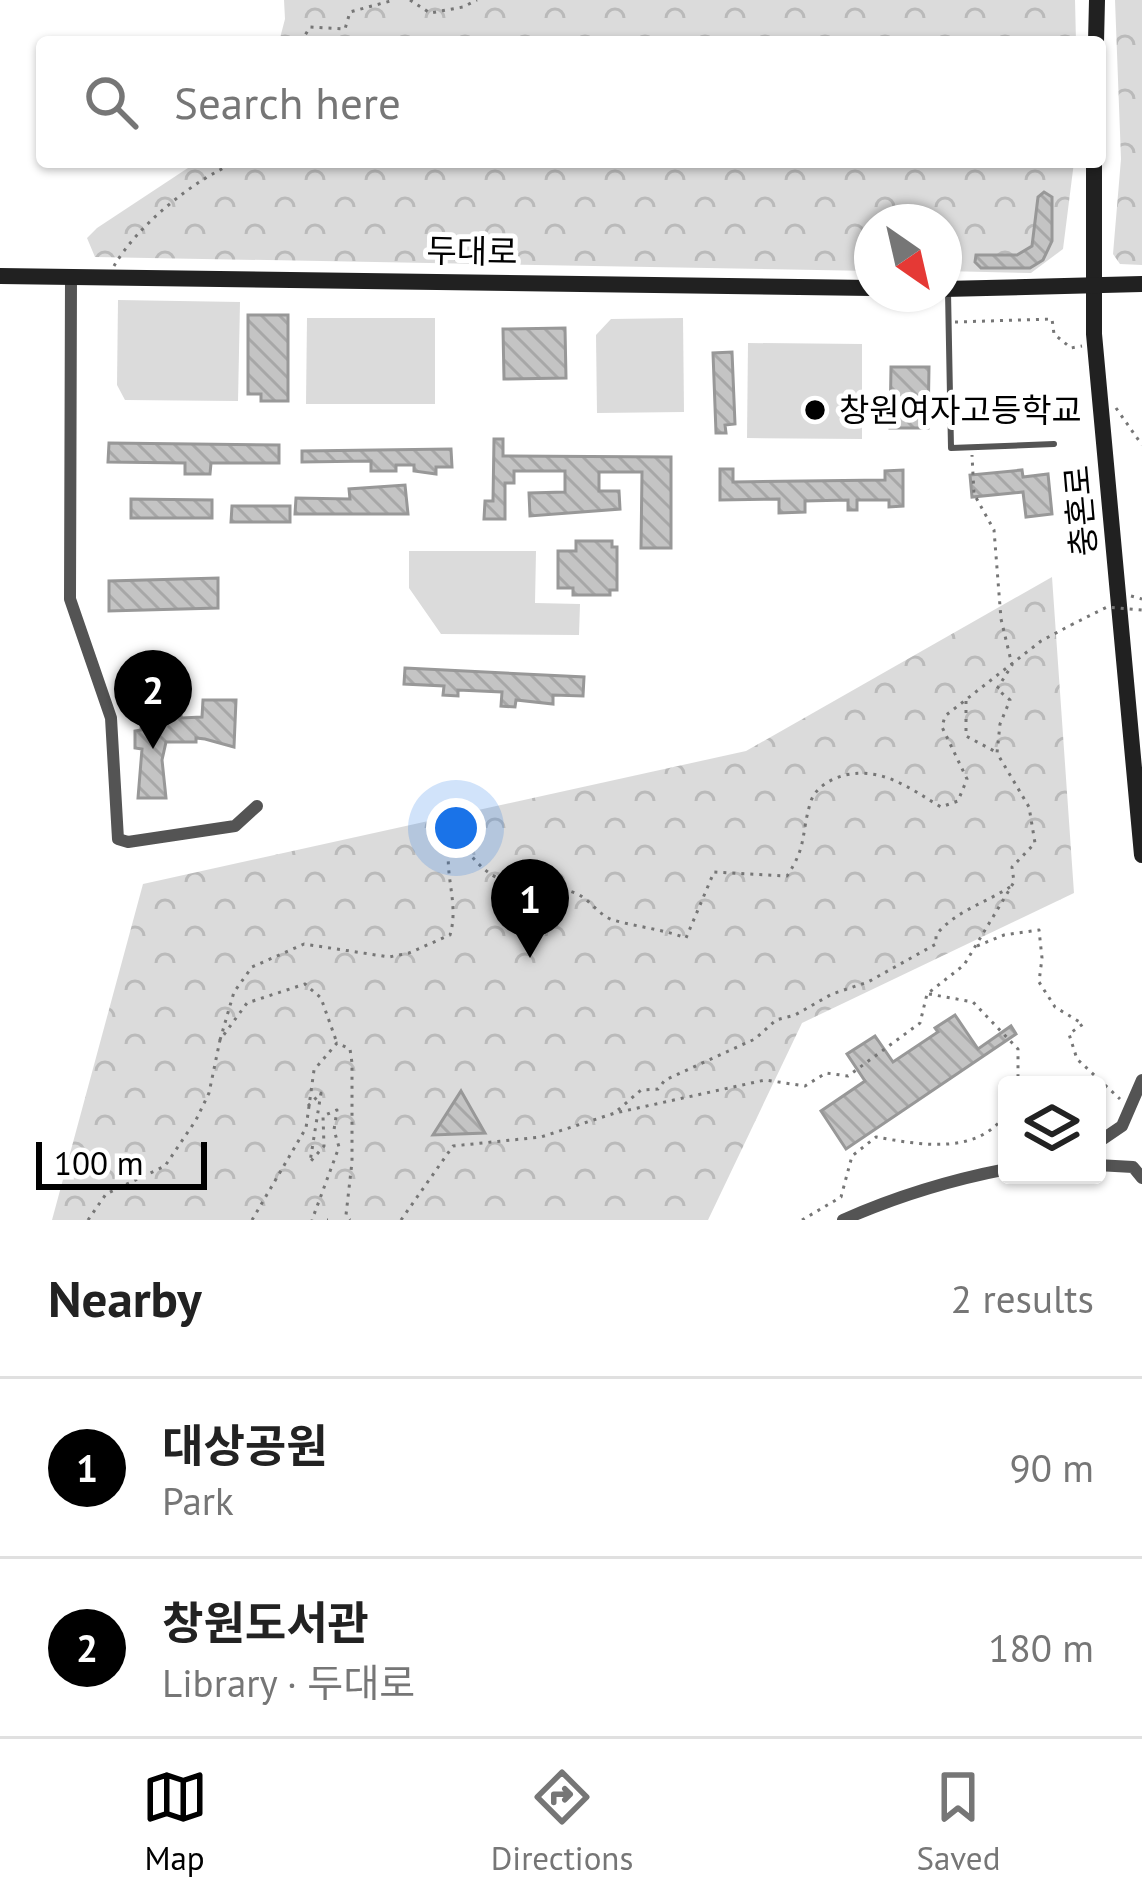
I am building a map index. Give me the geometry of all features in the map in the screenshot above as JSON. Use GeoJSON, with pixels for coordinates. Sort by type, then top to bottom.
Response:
{"type":"FeatureCollection","features":[{"type":"Feature","properties":{"kind":"street"},"geometry":{"type":"LineString","coordinates":[[1096,36],[1097,0]]}},
{"type":"Feature","properties":{"kind":"street","name":"충혼로"},"geometry":{"type":"LineString","coordinates":[[1094,168],[1091,285],[1095,343],[1142,855]]}},
{"type":"Feature","properties":{"kind":"street","name":"두대로"},"geometry":{"type":"LineString","coordinates":[[0,276],[854,287]]}},
{"type":"Feature","properties":{"kind":"street"},"geometry":{"type":"LineString","coordinates":[[71,278],[70,598],[110,718],[118,839],[128,842],[235,826],[257,806]]}},
{"type":"Feature","properties":{"kind":"street"},"geometry":{"type":"LineString","coordinates":[[962,289],[1142,284]]}},
{"type":"Feature","properties":{"kind":"street"},"geometry":{"type":"LineString","coordinates":[[1106,1138],[1122,1126],[1142,1080]]}},
{"type":"Feature","properties":{"kind":"street"},"geometry":{"type":"LineString","coordinates":[[1106,1166],[1133,1167],[1142,1178]]}},
{"type":"Feature","properties":{"kind":"street"},"geometry":{"type":"LineString","coordinates":[[844,1220],[916,1191],[998,1171]]}},
{"type":"Feature","properties":{"kind":"lane"},"geometry":{"type":"LineString","coordinates":[[948,312],[951,448],[1054,444]]}},
{"type":"Feature","properties":{"kind":"path"},"geometry":{"type":"LineString","coordinates":[[305,36],[310,27],[345,29],[350,12],[394,0]]}},
{"type":"Feature","properties":{"kind":"path"},"geometry":{"type":"LineString","coordinates":[[410,0],[430,13],[477,0]]}},
{"type":"Feature","properties":{"kind":"path"},"geometry":{"type":"LineString","coordinates":[[107,278],[130,237],[219,168]]}},
{"type":"Feature","properties":{"kind":"path"},"geometry":{"type":"LineString","coordinates":[[949,322],[1052,319],[1054,334],[1071,348],[1095,343]]}},
{"type":"Feature","properties":{"kind":"path"},"geometry":{"type":"LineString","coordinates":[[1115,406],[1142,445]]}},
{"type":"Feature","properties":{"kind":"path"},"geometry":{"type":"LineString","coordinates":[[971,448],[974,494],[994,530],[1001,619],[1012,665],[997,689],[1010,700],[1000,724],[997,753]]}},
{"type":"Feature","properties":{"kind":"path"},"geometry":{"type":"LineString","coordinates":[[88,1220],[106,1194],[165,1166],[196,1120],[209,1093],[234,992],[252,967],[304,944],[388,957],[449,935],[456,914],[446,866],[449,847],[466,850],[479,867],[515,885],[576,893],[609,919],[650,925],[686,938],[714,872],[787,876],[802,853],[811,798],[830,778],[868,770],[894,779],[941,807],[958,801],[967,779],[942,727],[945,716],[1041,641],[1107,608],[1142,610]]}},
{"type":"Feature","properties":{"kind":"path"},"geometry":{"type":"LineString","coordinates":[[401,1220],[452,1146],[541,1137],[615,1113],[766,1080],[805,1086],[826,1073],[848,1076],[920,1023],[928,994],[964,965],[977,946],[1012,886],[1012,867],[1031,849],[1035,836],[1029,807],[997,753],[966,736],[966,698]]}},
{"type":"Feature","properties":{"kind":"path"},"geometry":{"type":"LineString","coordinates":[[615,1113],[641,1090],[658,1088],[665,1080],[755,1039],[776,1020],[795,1016],[936,944],[936,935],[952,916],[974,910],[1012,886]]}},
{"type":"Feature","properties":{"kind":"path"},"geometry":{"type":"LineString","coordinates":[[977,946],[1004,934],[1039,929],[1039,982],[1055,1007],[1084,1024],[1069,1034],[1077,1059],[1131,1109]]}},
{"type":"Feature","properties":{"kind":"path"},"geometry":{"type":"LineString","coordinates":[[220,1040],[248,1003],[305,984],[321,998],[338,1042],[350,1049],[352,1063],[352,1162],[346,1215],[350,1220]]}},
{"type":"Feature","properties":{"kind":"path"},"geometry":{"type":"LineString","coordinates":[[928,994],[973,1002],[1018,1049],[1018,1076]]}},
{"type":"Feature","properties":{"kind":"path"},"geometry":{"type":"LineString","coordinates":[[252,1220],[306,1128],[314,1070],[338,1042]]}},
{"type":"Feature","properties":{"kind":"path"},"geometry":{"type":"LineString","coordinates":[[307,1108],[321,1093],[310,1162],[324,1146],[323,1116],[338,1110],[334,1130],[340,1147],[312,1220]]}},
{"type":"Feature","properties":{"kind":"path"},"geometry":{"type":"LineString","coordinates":[[802,1220],[841,1197],[852,1156],[876,1137],[913,1144],[964,1143],[998,1126]]}},
{"type":"Feature","properties":{"kind":"green space"},"geometry":{"type":"Polygon","coordinates":[[[284,0],[1075,0],[1076,36],[281,36],[284,0]]]}},
{"type":"Feature","properties":{"kind":"green space"},"geometry":{"type":"Polygon","coordinates":[[[1115,0],[1142,0],[1142,265],[1120,264],[1113,254],[1121,159],[1115,0]]]}},
{"type":"Feature","properties":{"kind":"green space"},"geometry":{"type":"Polygon","coordinates":[[[188,168],[1073,168],[1063,249],[1031,273],[962,271],[962,204],[854,204],[854,271],[95,257],[87,238],[188,168]]]}},
{"type":"Feature","properties":{"kind":"green space"},"geometry":{"type":"Polygon","coordinates":[[[118,300],[240,302],[238,401],[125,400],[117,385],[118,300]]]}},
{"type":"Feature","properties":{"kind":"green space"},"geometry":{"type":"Polygon","coordinates":[[[307,318],[435,318],[435,404],[306,404],[307,318]]]}},
{"type":"Feature","properties":{"kind":"green space"},"geometry":{"type":"Polygon","coordinates":[[[683,318],[684,412],[597,413],[596,335],[611,319],[683,318]]]}},
{"type":"Feature","properties":{"kind":"green space"},"geometry":{"type":"Polygon","coordinates":[[[748,343],[862,344],[862,439],[747,438],[748,343]]]}},
{"type":"Feature","properties":{"kind":"green space"},"geometry":{"type":"Polygon","coordinates":[[[409,551],[536,551],[535,603],[580,604],[579,635],[441,634],[409,588],[409,551]]]}},
{"type":"Feature","properties":{"kind":"green space"},"geometry":{"type":"Polygon","coordinates":[[[1052,577],[1074,893],[802,1023],[708,1220],[52,1220],[143,884],[746,751],[1052,577]]]}},
{"type":"Feature","properties":{"kind":"building"},"geometry":{"type":"Polygon","coordinates":[[[1044,192],[1052,197],[1052,241],[1043,260],[1030,268],[981,268],[976,255],[1017,255],[1032,246],[1038,197],[1044,192]]]}},
{"type":"Feature","properties":{"kind":"building"},"geometry":{"type":"Polygon","coordinates":[[[248,315],[288,315],[288,401],[261,401],[261,394],[248,394],[248,315]]]}},
{"type":"Feature","properties":{"kind":"building"},"geometry":{"type":"Polygon","coordinates":[[[565,328],[566,378],[504,379],[503,329],[565,328]]]}},
{"type":"Feature","properties":{"kind":"building"},"geometry":{"type":"Polygon","coordinates":[[[732,352],[735,424],[725,425],[726,433],[716,433],[713,353],[732,352]]]}},
{"type":"Feature","properties":{"kind":"building"},"geometry":{"type":"Polygon","coordinates":[[[891,367],[929,367],[928,428],[890,428],[891,367]]]}},
{"type":"Feature","properties":{"kind":"building"},"geometry":{"type":"Polygon","coordinates":[[[494,439],[503,439],[503,456],[671,457],[671,548],[641,548],[642,472],[599,472],[599,491],[619,491],[620,509],[530,516],[529,493],[565,492],[565,471],[514,471],[514,483],[505,483],[505,519],[484,519],[485,501],[493,501],[494,439]]]}},
{"type":"Feature","properties":{"kind":"building"},"geometry":{"type":"Polygon","coordinates":[[[109,443],[279,445],[279,463],[211,463],[210,474],[185,474],[185,463],[108,462],[109,443]]]}},
{"type":"Feature","properties":{"kind":"building"},"geometry":{"type":"Polygon","coordinates":[[[451,449],[452,467],[436,467],[436,474],[414,471],[414,465],[371,471],[371,461],[302,462],[302,451],[451,449]]]}},
{"type":"Feature","properties":{"kind":"building"},"geometry":{"type":"Polygon","coordinates":[[[720,469],[733,469],[733,482],[885,480],[885,471],[903,470],[903,506],[889,507],[889,500],[857,500],[857,510],[848,510],[848,500],[805,501],[805,512],[779,513],[779,499],[720,500],[720,469]]]}},
{"type":"Feature","properties":{"kind":"building"},"geometry":{"type":"Polygon","coordinates":[[[1022,470],[1023,477],[1048,474],[1052,514],[1026,517],[1023,492],[972,497],[970,475],[1022,470]]]}},
{"type":"Feature","properties":{"kind":"building"},"geometry":{"type":"Polygon","coordinates":[[[405,485],[408,514],[295,514],[296,498],[350,499],[349,489],[405,485]]]}},
{"type":"Feature","properties":{"kind":"building"},"geometry":{"type":"Polygon","coordinates":[[[131,499],[212,500],[212,518],[131,518],[131,499]]]}},
{"type":"Feature","properties":{"kind":"building"},"geometry":{"type":"Polygon","coordinates":[[[232,506],[290,506],[290,522],[231,522],[232,506]]]}},
{"type":"Feature","properties":{"kind":"building"},"geometry":{"type":"Polygon","coordinates":[[[576,541],[612,541],[612,547],[617,547],[617,590],[610,590],[610,595],[573,595],[573,588],[558,588],[558,551],[576,551],[576,541]]]}},
{"type":"Feature","properties":{"kind":"building"},"geometry":{"type":"Polygon","coordinates":[[[218,578],[218,608],[109,611],[109,581],[218,578]]]}},
{"type":"Feature","properties":{"kind":"building"},"geometry":{"type":"Polygon","coordinates":[[[405,668],[584,677],[583,696],[553,695],[553,704],[516,700],[515,707],[501,706],[502,692],[458,690],[458,696],[443,695],[444,686],[404,684],[405,668]]]}},
{"type":"Feature","properties":{"kind":"building"},"geometry":{"type":"Polygon","coordinates":[[[203,700],[236,700],[234,747],[196,738],[196,742],[166,742],[162,760],[166,798],[138,798],[142,749],[135,748],[135,731],[141,730],[143,707],[181,714],[181,718],[202,717],[203,700]]]}},
{"type":"Feature","properties":{"kind":"building"},"geometry":{"type":"Polygon","coordinates":[[[955,1015],[978,1049],[1011,1026],[1016,1034],[846,1149],[821,1111],[865,1081],[847,1054],[875,1036],[893,1062],[955,1015]]]}},
{"type":"Feature","properties":{"kind":"building"},"geometry":{"type":"Polygon","coordinates":[[[461,1091],[485,1133],[433,1135],[461,1091]]]}},
{"type":"Feature","properties":{"kind":"place","name":"창원여자고등학교"},"geometry":{"type":"Point","coordinates":[815,410]}},
{"type":"Feature","properties":{"kind":"place","name":"창원도서관"},"geometry":{"type":"Point","coordinates":[153,749]}},
{"type":"Feature","properties":{"kind":"place","name":"대상공원"},"geometry":{"type":"Point","coordinates":[530,958]}}]}
